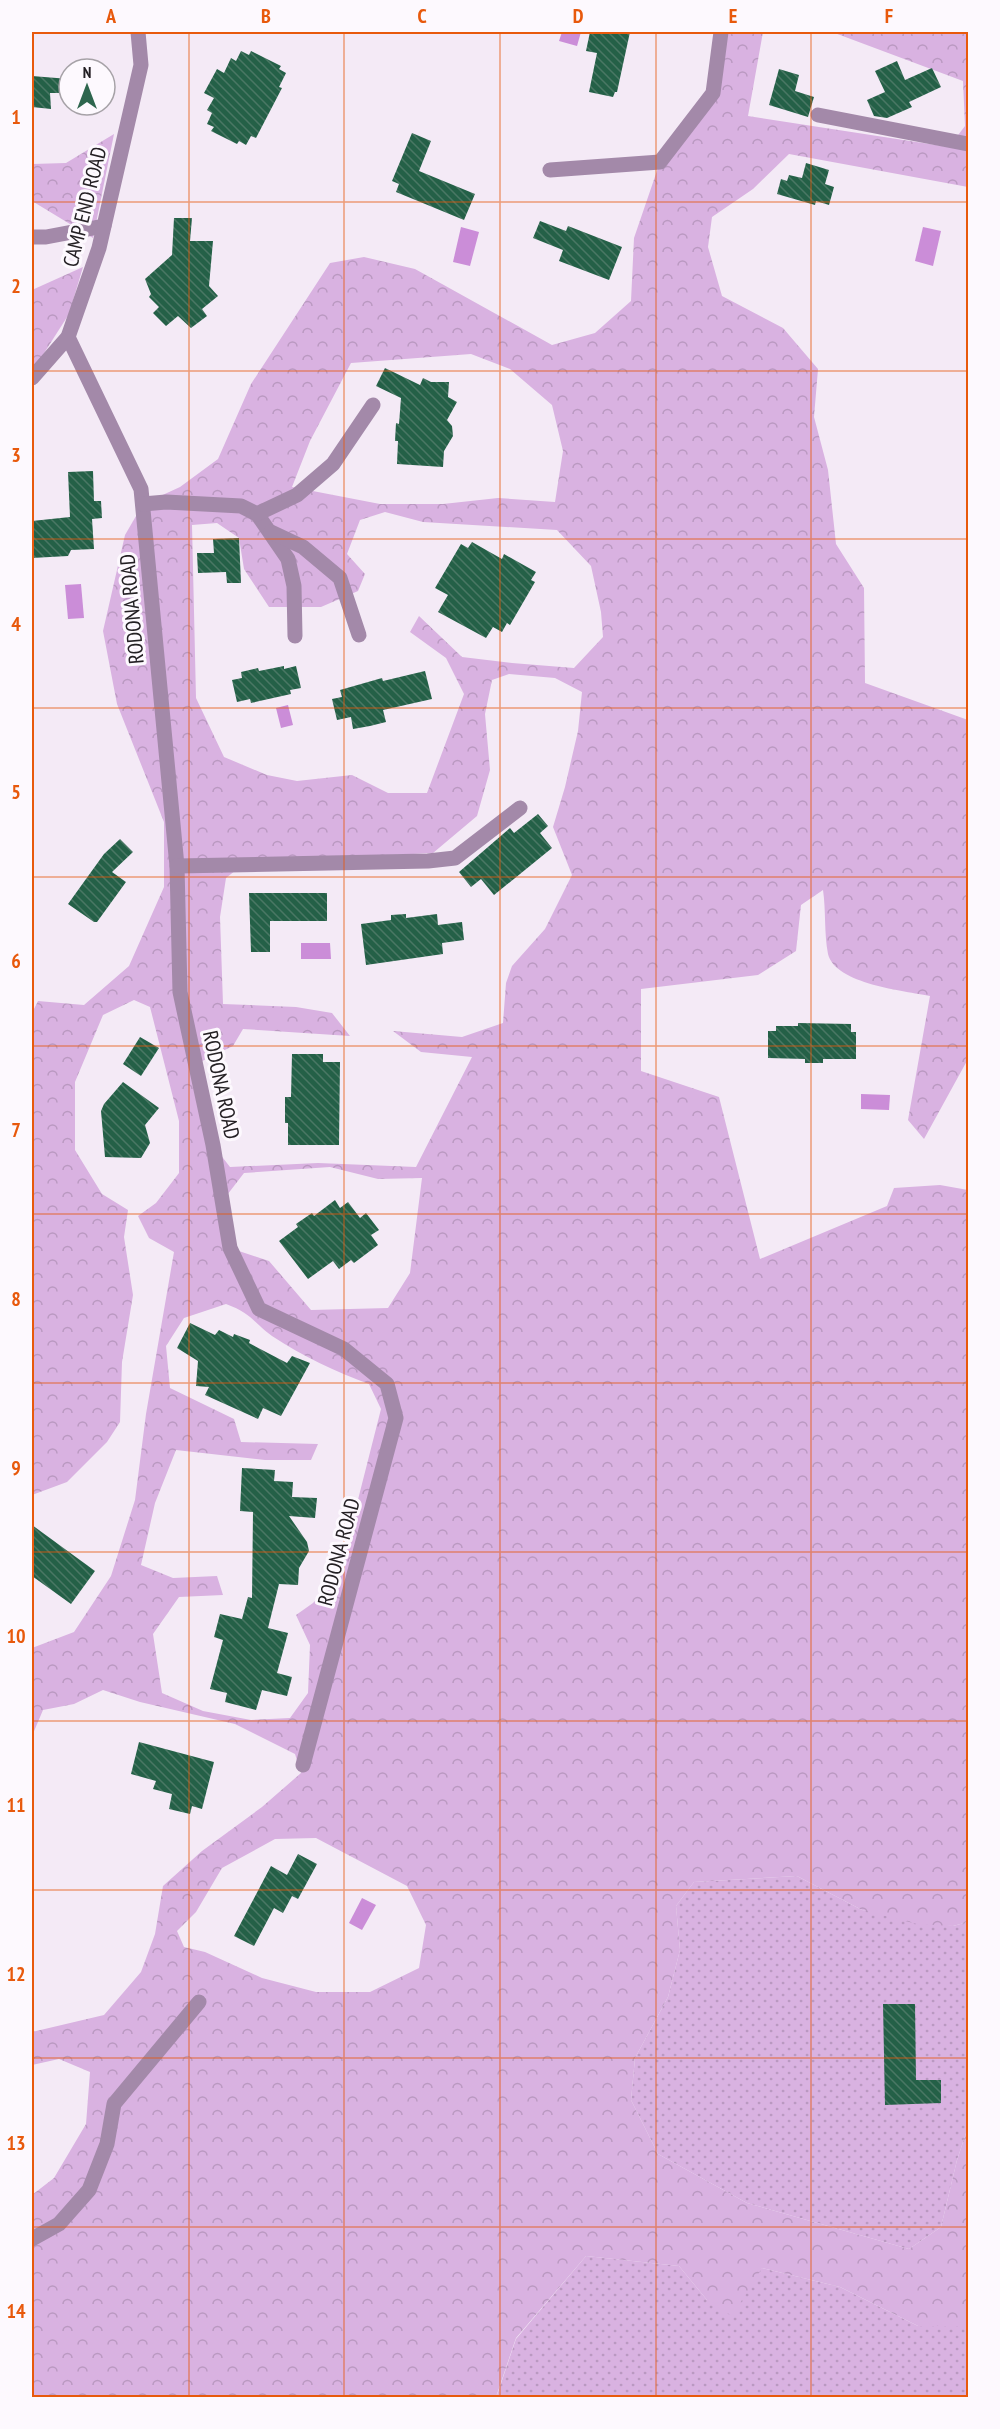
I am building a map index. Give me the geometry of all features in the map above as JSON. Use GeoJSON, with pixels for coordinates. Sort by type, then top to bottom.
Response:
{"type":"FeatureCollection","features":[{"type":"Feature","properties":{"kind":"street","name":"CAMP END ROAD"},"geometry":{"type":"LineString","coordinates":[[32,378],[68,337],[99,248],[141,65],[138,32]]}},
{"type":"Feature","properties":{"kind":"street"},"geometry":{"type":"LineString","coordinates":[[550,170],[660,162],[712,93],[721,32]]}},
{"type":"Feature","properties":{"kind":"street"},"geometry":{"type":"LineString","coordinates":[[818,115],[969,144]]}},
{"type":"Feature","properties":{"kind":"street"},"geometry":{"type":"LineString","coordinates":[[32,237],[46,237],[104,226]]}},
{"type":"Feature","properties":{"kind":"street","name":"RODONA ROAD"},"geometry":{"type":"LineString","coordinates":[[68,337],[141,489],[177,866],[180,992],[213,1145],[230,1248],[259,1309],[344,1349],[387,1384],[396,1418],[303,1766]]}},
{"type":"Feature","properties":{"kind":"street"},"geometry":{"type":"LineString","coordinates":[[257,514],[297,495],[333,464],[373,405]]}},
{"type":"Feature","properties":{"kind":"street"},"geometry":{"type":"LineString","coordinates":[[143,504],[166,502],[241,506],[257,514],[288,559],[294,586],[295,636]]}},
{"type":"Feature","properties":{"kind":"street"},"geometry":{"type":"LineString","coordinates":[[268,531],[303,547],[340,578],[359,635]]}},
{"type":"Feature","properties":{"kind":"street"},"geometry":{"type":"LineString","coordinates":[[177,866],[428,861],[455,858],[520,808]]}},
{"type":"Feature","properties":{"kind":"street"},"geometry":{"type":"LineString","coordinates":[[32,2239],[58,2224],[88,2190],[107,2144],[114,2104],[199,2002]]}},
{"type":"Feature","properties":{"kind":"green space"},"geometry":{"type":"Polygon","coordinates":[[[721,32],[763,32],[748,116],[949,147],[965,126],[963,81],[832,32],[968,32],[968,187],[789,154],[753,189],[712,217],[708,247],[722,296],[783,328],[818,369],[814,417],[828,470],[836,544],[864,588],[865,683],[968,720],[968,1059],[924,1139],[908,1120],[930,996],[872,984],[843,973],[833,964],[828,954],[823,890],[801,905],[796,951],[758,975],[641,989],[641,1071],[719,1097],[760,1259],[887,1206],[894,1188],[940,1185],[968,1190],[968,1922],[953,1926],[917,1924],[862,1910],[797,1876],[694,1882],[676,1906],[680,1950],[668,1997],[635,2058],[631,2100],[658,2154],[747,2203],[909,2249],[941,2227],[957,2160],[968,2127],[968,2326],[918,2326],[840,2287],[762,2268],[732,2316],[707,2300],[679,2266],[586,2256],[516,2338],[496,2397],[32,2397],[32,2195],[54,2178],[86,2124],[90,2072],[59,2059],[32,2065],[32,2032],[104,2015],[141,1972],[155,1934],[163,1886],[202,1851],[262,1807],[301,1773],[295,1754],[235,1724],[140,1702],[103,1690],[74,1704],[43,1710],[32,1736],[32,1648],[74,1632],[111,1576],[135,1500],[146,1414],[174,1252],[149,1238],[138,1216],[156,1203],[179,1173],[179,1121],[150,1007],[134,1000],[103,1015],[75,1082],[75,1150],[102,1194],[128,1210],[124,1237],[133,1295],[122,1362],[120,1422],[107,1442],[67,1482],[32,1495],[32,1013],[38,1001],[84,1005],[129,966],[164,887],[164,822],[117,704],[103,631],[125,535],[143,504],[180,487],[218,459],[251,384],[330,263],[364,257],[415,269],[552,345],[595,333],[631,301],[634,238],[660,162],[712,93],[721,32]],[[471,354],[351,363],[310,441],[292,487],[380,504],[443,504],[498,498],[555,502],[563,451],[552,405],[510,369],[471,354]],[[385,512],[360,520],[347,554],[365,574],[358,591],[321,607],[269,607],[244,569],[239,538],[217,523],[192,525],[196,698],[224,757],[267,775],[297,781],[352,775],[388,793],[427,793],[464,694],[446,658],[410,632],[419,616],[462,657],[512,663],[574,668],[603,637],[601,612],[591,566],[557,530],[423,522],[385,512]],[[509,674],[492,680],[485,714],[490,770],[477,816],[433,853],[246,862],[226,878],[220,917],[223,1004],[296,1007],[332,1013],[350,1036],[243,1029],[233,1046],[194,1065],[213,1145],[230,1167],[318,1163],[416,1167],[472,1057],[421,1052],[393,1031],[462,1037],[503,1023],[506,983],[512,966],[545,929],[572,875],[553,827],[578,731],[582,692],[555,678],[509,674]],[[330,1167],[244,1173],[224,1199],[230,1248],[269,1261],[311,1310],[388,1308],[410,1273],[422,1178],[378,1179],[330,1167]],[[226,1304],[184,1318],[166,1346],[170,1388],[234,1419],[241,1442],[318,1444],[311,1460],[265,1460],[176,1450],[155,1503],[141,1565],[173,1578],[217,1576],[223,1595],[179,1597],[153,1634],[162,1693],[203,1711],[251,1720],[290,1718],[308,1693],[310,1645],[296,1615],[313,1603],[335,1579],[348,1539],[381,1409],[369,1384],[332,1369],[295,1350],[272,1336],[247,1314],[226,1304]],[[316,1838],[275,1839],[222,1868],[196,1912],[177,1931],[184,1947],[205,1952],[262,1978],[316,1992],[370,1992],[419,1968],[426,1925],[407,1886],[316,1838]]]}},
{"type":"Feature","properties":{"kind":"green space"},"geometry":{"type":"Polygon","coordinates":[[[114,134],[93,238],[32,201],[32,164],[66,163],[114,134]]]}},
{"type":"Feature","properties":{"kind":"green space"},"geometry":{"type":"Polygon","coordinates":[[[83,267],[69,314],[32,372],[32,290],[83,267]]]}},
{"type":"Feature","properties":{"kind":"green space"},"geometry":{"type":"Polygon","coordinates":[[[797,1876],[862,1910],[953,1926],[968,1922],[968,2127],[957,2160],[941,2227],[909,2249],[747,2203],[658,2154],[631,2100],[635,2058],[668,1997],[680,1950],[676,1906],[694,1882],[797,1876]]]}},
{"type":"Feature","properties":{"kind":"green space"},"geometry":{"type":"Polygon","coordinates":[[[586,2256],[679,2266],[707,2300],[762,2268],[840,2287],[918,2326],[968,2326],[968,2397],[496,2398],[516,2339],[586,2256]]]}},
{"type":"Feature","properties":{"kind":"shaded area"},"geometry":{"type":"Polygon","coordinates":[[[562,32],[581,32],[577,46],[559,41],[562,32]]]}},
{"type":"Feature","properties":{"kind":"shaded area"},"geometry":{"type":"Polygon","coordinates":[[[461,227],[479,232],[470,266],[453,262],[461,227]]]}},
{"type":"Feature","properties":{"kind":"shaded area"},"geometry":{"type":"Polygon","coordinates":[[[923,227],[941,231],[933,266],[915,261],[923,227]]]}},
{"type":"Feature","properties":{"kind":"shaded area"},"geometry":{"type":"Polygon","coordinates":[[[81,584],[84,618],[68,619],[65,585],[81,584]]]}},
{"type":"Feature","properties":{"kind":"shaded area"},"geometry":{"type":"Polygon","coordinates":[[[288,705],[293,725],[281,728],[276,708],[288,705]]]}},
{"type":"Feature","properties":{"kind":"shaded area"},"geometry":{"type":"Polygon","coordinates":[[[301,943],[330,943],[331,959],[301,959],[301,943]]]}},
{"type":"Feature","properties":{"kind":"shaded area"},"geometry":{"type":"Polygon","coordinates":[[[861,1094],[890,1095],[889,1110],[861,1109],[861,1094]]]}},
{"type":"Feature","properties":{"kind":"shaded area"},"geometry":{"type":"Polygon","coordinates":[[[362,1898],[376,1905],[362,1930],[349,1923],[362,1898]]]}},
{"type":"Feature","properties":{"kind":"building"},"geometry":{"type":"Polygon","coordinates":[[[590,32],[630,32],[617,92],[613,97],[589,92],[597,53],[586,51],[590,32]]]}},
{"type":"Feature","properties":{"kind":"building"},"geometry":{"type":"Polygon","coordinates":[[[241,51],[249,55],[251,51],[281,66],[279,69],[286,73],[279,87],[282,88],[256,138],[251,136],[246,145],[239,141],[237,144],[211,131],[214,127],[207,124],[212,113],[207,110],[214,98],[204,93],[217,69],[224,73],[231,58],[236,61],[241,51]]]}},
{"type":"Feature","properties":{"kind":"building"},"geometry":{"type":"Polygon","coordinates":[[[897,61],[905,80],[932,68],[941,87],[909,102],[912,107],[887,118],[874,116],[867,100],[885,92],[875,71],[897,61]]]}},
{"type":"Feature","properties":{"kind":"building"},"geometry":{"type":"Polygon","coordinates":[[[779,69],[799,75],[795,91],[814,97],[808,117],[769,105],[779,69]]]}},
{"type":"Feature","properties":{"kind":"building"},"geometry":{"type":"Polygon","coordinates":[[[32,76],[57,78],[57,93],[50,93],[51,109],[32,107],[32,76]]]}},
{"type":"Feature","properties":{"kind":"building"},"geometry":{"type":"Polygon","coordinates":[[[412,133],[431,141],[419,171],[475,194],[464,220],[396,192],[399,184],[392,181],[412,133]]]}},
{"type":"Feature","properties":{"kind":"building"},"geometry":{"type":"Polygon","coordinates":[[[806,163],[829,170],[825,184],[834,187],[829,205],[816,201],[815,205],[777,194],[781,179],[787,181],[789,175],[802,178],[806,163]]]}},
{"type":"Feature","properties":{"kind":"building"},"geometry":{"type":"Polygon","coordinates":[[[174,218],[192,218],[190,241],[213,241],[209,286],[218,296],[202,309],[207,316],[191,328],[178,316],[166,326],[153,313],[159,307],[149,297],[151,294],[145,279],[172,255],[174,218]]]}},
{"type":"Feature","properties":{"kind":"building"},"geometry":{"type":"Polygon","coordinates":[[[540,221],[566,231],[568,226],[622,247],[609,280],[559,261],[563,250],[533,238],[540,221]]]}},
{"type":"Feature","properties":{"kind":"building"},"geometry":{"type":"Polygon","coordinates":[[[385,368],[420,385],[423,378],[431,382],[449,382],[448,397],[457,402],[447,420],[452,426],[453,436],[444,451],[443,467],[397,464],[396,423],[399,424],[401,398],[376,386],[385,368]]]}},
{"type":"Feature","properties":{"kind":"building"},"geometry":{"type":"Polygon","coordinates":[[[93,471],[94,501],[101,501],[102,518],[92,519],[94,549],[71,550],[68,556],[32,558],[32,521],[70,517],[68,472],[93,471]]]}},
{"type":"Feature","properties":{"kind":"building"},"geometry":{"type":"Polygon","coordinates":[[[239,538],[241,583],[227,583],[226,572],[198,573],[197,553],[214,553],[213,539],[239,538]]]}},
{"type":"Feature","properties":{"kind":"building"},"geometry":{"type":"Polygon","coordinates":[[[472,542],[502,559],[504,554],[536,572],[531,580],[535,582],[510,625],[507,623],[502,632],[493,627],[486,638],[438,612],[448,595],[435,588],[461,544],[468,548],[472,542]]]}},
{"type":"Feature","properties":{"kind":"building"},"geometry":{"type":"Polygon","coordinates":[[[284,666],[284,669],[296,666],[301,688],[290,690],[291,694],[251,703],[250,699],[237,702],[232,680],[242,678],[241,672],[284,666]]]}},
{"type":"Feature","properties":{"kind":"building"},"geometry":{"type":"Polygon","coordinates":[[[425,671],[432,699],[383,710],[386,722],[370,726],[353,729],[351,717],[337,720],[332,699],[342,697],[340,690],[382,678],[383,681],[425,671]]]}},
{"type":"Feature","properties":{"kind":"building"},"geometry":{"type":"Polygon","coordinates":[[[538,814],[548,826],[540,833],[552,848],[494,895],[481,879],[471,887],[459,872],[510,828],[514,833],[538,814]]]}},
{"type":"Feature","properties":{"kind":"building"},"geometry":{"type":"Polygon","coordinates":[[[120,839],[133,852],[112,872],[126,882],[97,922],[94,922],[68,904],[104,854],[120,839]]]}},
{"type":"Feature","properties":{"kind":"building"},"geometry":{"type":"Polygon","coordinates":[[[249,893],[327,893],[327,921],[270,921],[270,952],[251,952],[249,893]]]}},
{"type":"Feature","properties":{"kind":"building"},"geometry":{"type":"Polygon","coordinates":[[[406,914],[406,918],[437,914],[438,925],[462,922],[464,940],[442,943],[443,954],[366,965],[361,924],[391,920],[391,915],[406,914]]]}},
{"type":"Feature","properties":{"kind":"building"},"geometry":{"type":"Polygon","coordinates":[[[798,1023],[851,1024],[851,1032],[856,1032],[856,1059],[823,1059],[823,1063],[805,1063],[805,1059],[768,1058],[768,1031],[776,1031],[776,1026],[798,1026],[798,1023]]]}},
{"type":"Feature","properties":{"kind":"building"},"geometry":{"type":"Polygon","coordinates":[[[140,1037],[159,1048],[141,1076],[123,1064],[140,1037]]]}},
{"type":"Feature","properties":{"kind":"building"},"geometry":{"type":"Polygon","coordinates":[[[292,1054],[323,1054],[323,1062],[340,1062],[339,1145],[288,1145],[285,1097],[291,1097],[292,1054]]]}},
{"type":"Feature","properties":{"kind":"building"},"geometry":{"type":"Polygon","coordinates":[[[123,1082],[159,1108],[145,1125],[150,1143],[141,1158],[105,1157],[101,1111],[104,1104],[123,1082]]]}},
{"type":"Feature","properties":{"kind":"building"},"geometry":{"type":"Polygon","coordinates":[[[335,1200],[340,1208],[348,1202],[360,1218],[366,1213],[379,1230],[371,1235],[378,1245],[354,1263],[351,1260],[339,1269],[333,1261],[308,1279],[279,1241],[298,1227],[296,1224],[312,1213],[314,1216],[335,1200]]]}},
{"type":"Feature","properties":{"kind":"building"},"geometry":{"type":"Polygon","coordinates":[[[190,1323],[215,1335],[219,1330],[233,1337],[234,1334],[250,1340],[249,1343],[287,1363],[292,1356],[310,1363],[281,1416],[263,1408],[258,1419],[205,1395],[209,1387],[196,1386],[198,1361],[177,1348],[190,1323]]]}},
{"type":"Feature","properties":{"kind":"building"},"geometry":{"type":"Polygon","coordinates":[[[242,1468],[275,1470],[274,1481],[293,1482],[292,1497],[317,1498],[315,1518],[289,1516],[307,1542],[309,1551],[299,1568],[298,1585],[279,1584],[268,1628],[288,1633],[277,1673],[292,1677],[287,1696],[262,1690],[256,1710],[225,1702],[227,1693],[210,1689],[223,1640],[214,1637],[220,1614],[242,1619],[248,1597],[252,1598],[253,1512],[240,1511],[242,1468]]]}},
{"type":"Feature","properties":{"kind":"building"},"geometry":{"type":"Polygon","coordinates":[[[32,1525],[95,1571],[71,1604],[32,1576],[32,1525]]]}},
{"type":"Feature","properties":{"kind":"building"},"geometry":{"type":"Polygon","coordinates":[[[139,1742],[214,1762],[202,1809],[192,1806],[190,1814],[169,1809],[172,1794],[153,1789],[156,1781],[131,1774],[139,1742]]]}},
{"type":"Feature","properties":{"kind":"building"},"geometry":{"type":"Polygon","coordinates":[[[298,1854],[317,1864],[298,1899],[292,1896],[283,1913],[274,1908],[254,1946],[234,1936],[271,1866],[287,1875],[298,1854]]]}},
{"type":"Feature","properties":{"kind":"building"},"geometry":{"type":"Polygon","coordinates":[[[883,2004],[915,2004],[916,2080],[941,2080],[941,2103],[885,2105],[883,2004]]]}}]}
